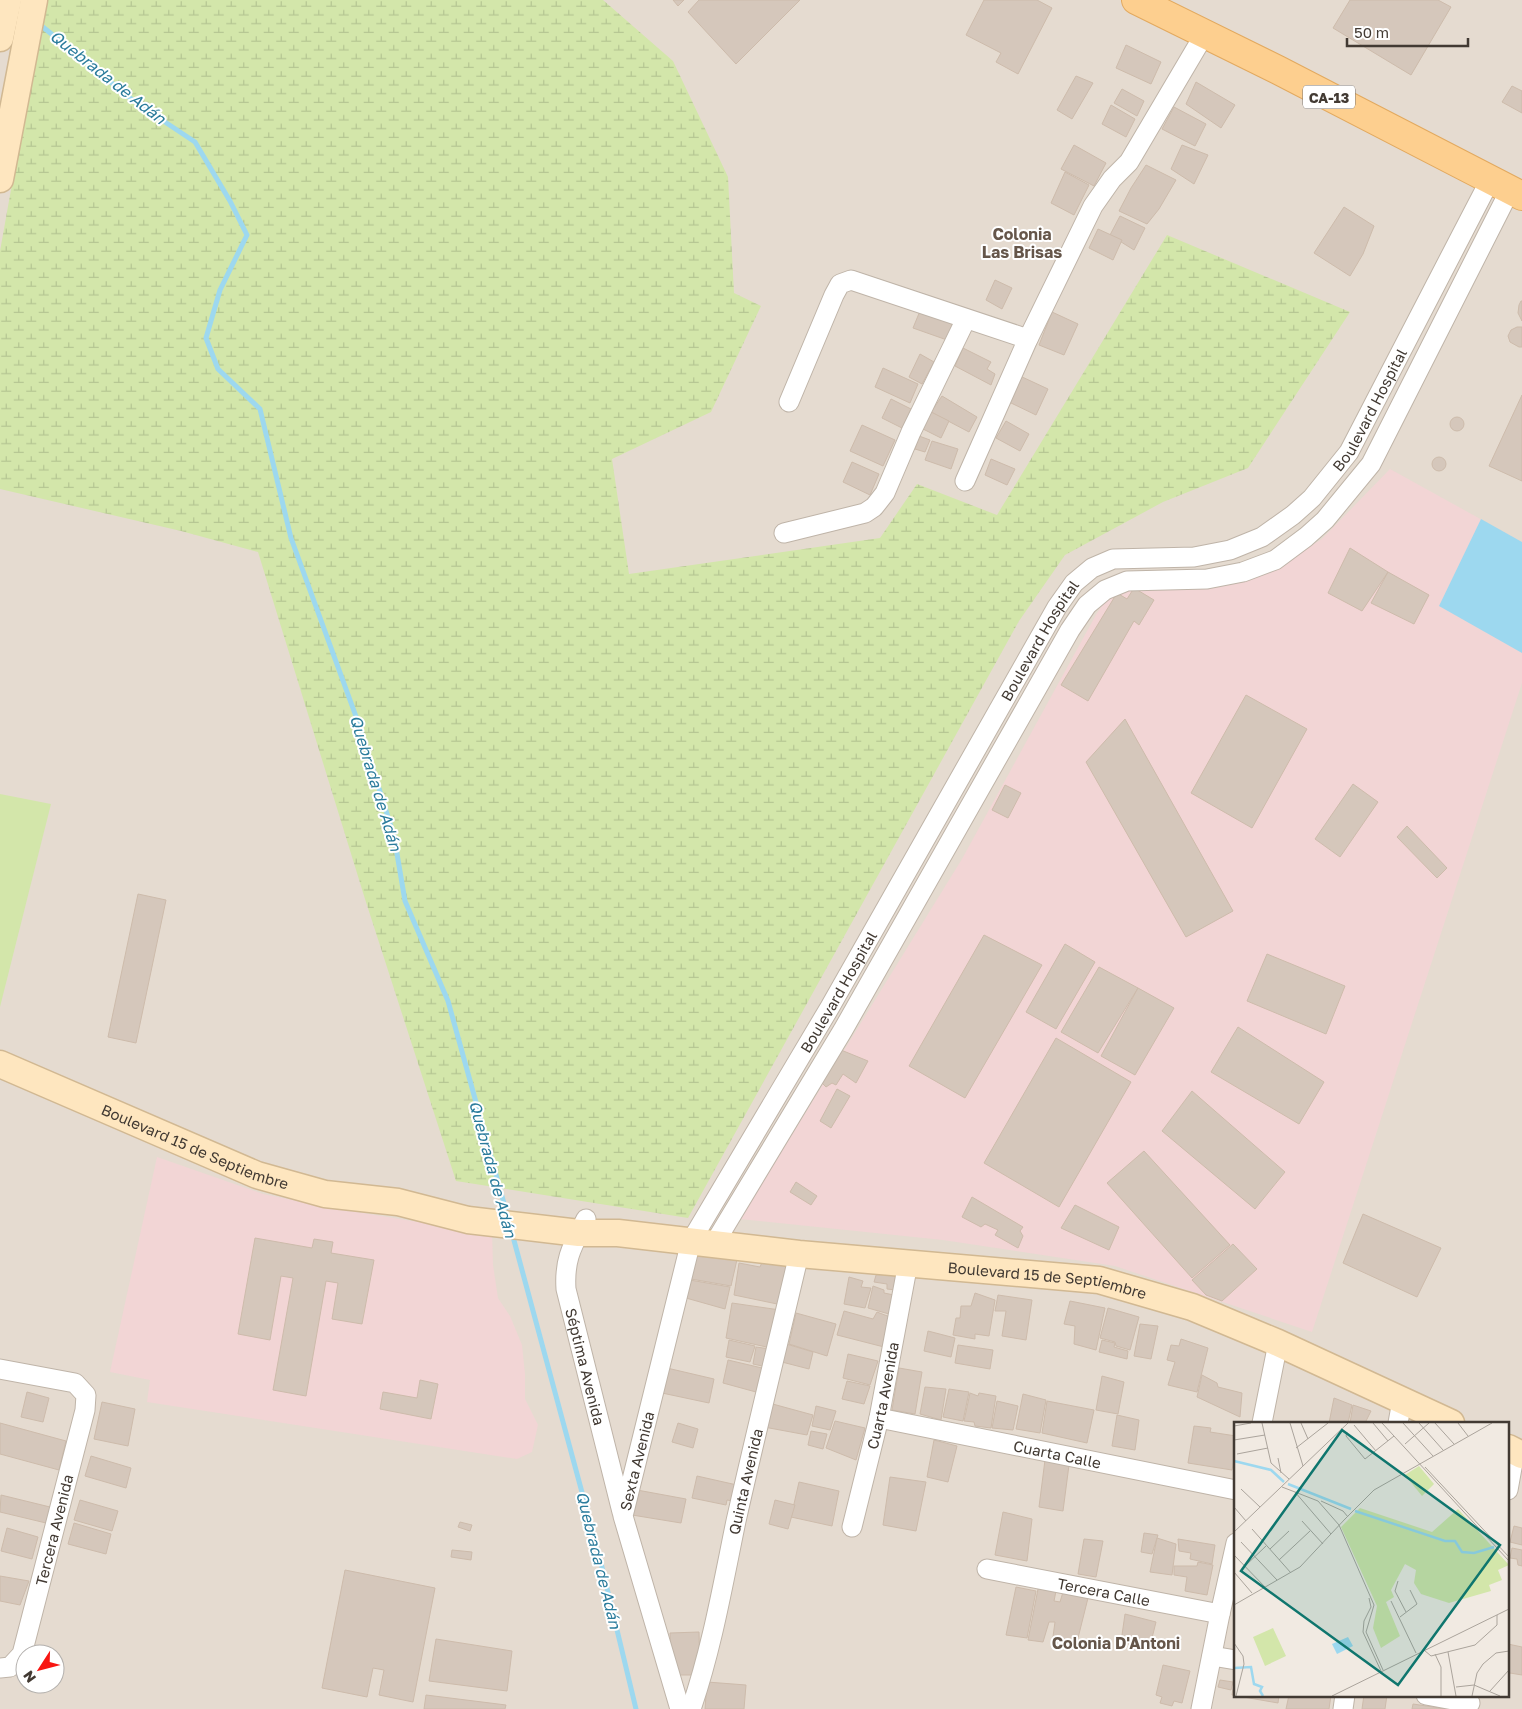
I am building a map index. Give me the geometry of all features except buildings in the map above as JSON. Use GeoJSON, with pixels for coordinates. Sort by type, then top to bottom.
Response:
{"type":"FeatureCollection","features":[{"type":"Feature","properties":{"kind":"main road","name":"CA-13"},"geometry":{"type":"LineString","coordinates":[[1136,0],[1278,70],[1507,189]]}},
{"type":"Feature","properties":{"kind":"street"},"geometry":{"type":"LineString","coordinates":[[0,179],[34,0]]}},
{"type":"Feature","properties":{"kind":"street"},"geometry":{"type":"LineString","coordinates":[[0,38],[6,6]]}},
{"type":"Feature","properties":{"kind":"street"},"geometry":{"type":"LineString","coordinates":[[965,481],[1028,338],[1093,206],[1112,179],[1129,162],[1204,35]]}},
{"type":"Feature","properties":{"kind":"street","name":"Boulevard Hospital"},"geometry":{"type":"LineString","coordinates":[[703,1243],[843,1030],[1070,630],[1087,605],[1105,590],[1126,581],[1207,580],[1243,572],[1275,560],[1306,538],[1325,520],[1371,464],[1507,189]]}},
{"type":"Feature","properties":{"kind":"street","name":"Boulevard Hospital"},"geometry":{"type":"LineString","coordinates":[[703,1243],[830,1007],[1057,607],[1074,583],[1092,568],[1113,559],[1194,557],[1230,550],[1262,537],[1293,515],[1312,498],[1349,452],[1507,189]]}},
{"type":"Feature","properties":{"kind":"street"},"geometry":{"type":"LineString","coordinates":[[789,402],[840,284],[851,280],[1028,338]]}},
{"type":"Feature","properties":{"kind":"street"},"geometry":{"type":"LineString","coordinates":[[784,533],[865,513],[874,507],[885,493],[911,432],[966,319]]}},
{"type":"Feature","properties":{"kind":"street","name":"Boulevard 15 de Septiembre"},"geometry":{"type":"LineString","coordinates":[[0,1064],[258,1175],[324,1194],[398,1202],[454,1201],[618,1233],[799,1254],[1098,1280],[1192,1307],[1278,1343],[1400,1412],[1446,1422]]}},
{"type":"Feature","properties":{"kind":"street","name":"Boulevard 15 de Septiembre"},"geometry":{"type":"LineString","coordinates":[[398,1202],[468,1220],[537,1228],[583,1226]]}},
{"type":"Feature","properties":{"kind":"street","name":"Séptima Avenida"},"geometry":{"type":"LineString","coordinates":[[583,1226],[567,1260],[565,1274],[566,1289],[623,1516]]}},
{"type":"Feature","properties":{"kind":"street","name":"Sexta Avenida"},"geometry":{"type":"LineString","coordinates":[[680,1709],[623,1516],[703,1243]]}},
{"type":"Feature","properties":{"kind":"street","name":"Quinta Avenida"},"geometry":{"type":"LineString","coordinates":[[691,1709],[714,1626],[799,1254]]}},
{"type":"Feature","properties":{"kind":"street","name":"Cuarta Avenida"},"geometry":{"type":"LineString","coordinates":[[852,1527],[879,1418],[908,1263]]}},
{"type":"Feature","properties":{"kind":"street"},"geometry":{"type":"LineString","coordinates":[[1262,1422],[1278,1343]]}},
{"type":"Feature","properties":{"kind":"street","name":"Tercera Avenida"},"geometry":{"type":"LineString","coordinates":[[0,1369],[75,1383],[86,1395],[85,1410],[22,1654],[10,1667],[0,1668]]}},
{"type":"Feature","properties":{"kind":"street","name":"Cuarta Calle"},"geometry":{"type":"LineString","coordinates":[[879,1418],[1234,1490]]}},
{"type":"Feature","properties":{"kind":"street"},"geometry":{"type":"LineString","coordinates":[[1510,1479],[1515,1451]]}},
{"type":"Feature","properties":{"kind":"street"},"geometry":{"type":"LineString","coordinates":[[1201,1709],[1234,1552]]}},
{"type":"Feature","properties":{"kind":"street","name":"Tercera Calle"},"geometry":{"type":"LineString","coordinates":[[987,1569],[1220,1614]]}},
{"type":"Feature","properties":{"kind":"street"},"geometry":{"type":"LineString","coordinates":[[1212,1656],[1234,1660]]}},
{"type":"Feature","properties":{"kind":"street"},"geometry":{"type":"LineString","coordinates":[[1343,1709],[1345,1696]]}},
{"type":"Feature","properties":{"kind":"street"},"geometry":{"type":"LineString","coordinates":[[1432,1696],[1470,1702]]}},
{"type":"Feature","properties":{"kind":"shaded area"},"geometry":{"type":"Polygon","coordinates":[[[0,0],[1522,0],[1522,1709],[0,1709],[0,0]]]}},
{"type":"Feature","properties":{"kind":"shaded area"},"geometry":{"type":"Polygon","coordinates":[[[1390,469],[1522,542],[1522,683],[1312,1332],[1115,1266],[943,1240],[740,1219],[962,859],[1097,613],[1110,594],[1135,587],[1278,566],[1322,539],[1390,469]]]}},
{"type":"Feature","properties":{"kind":"shaded area"},"geometry":{"type":"Polygon","coordinates":[[[157,1157],[263,1194],[412,1221],[492,1231],[493,1265],[498,1298],[510,1316],[522,1345],[525,1399],[538,1425],[532,1452],[517,1459],[147,1402],[150,1380],[110,1372],[157,1157]]]}},
{"type":"Feature","properties":{"kind":"green space"},"geometry":{"type":"Polygon","coordinates":[[[45,0],[603,0],[673,61],[728,177],[734,293],[761,306],[711,412],[612,459],[629,574],[880,538],[917,484],[997,515],[1167,235],[1350,312],[1248,468],[1163,502],[1065,555],[1019,621],[688,1218],[456,1181],[365,899],[258,552],[181,531],[0,489],[0,251],[45,0]]]}},
{"type":"Feature","properties":{"kind":"green space"},"geometry":{"type":"Polygon","coordinates":[[[0,794],[51,804],[0,1007],[0,794]]]}},
{"type":"Feature","properties":{"kind":"water"},"geometry":{"type":"Polygon","coordinates":[[[1481,519],[1522,542],[1522,653],[1439,606],[1481,519]]]}},
{"type":"Feature","properties":{"kind":"waterway","name":"Quebrada de Adán"},"geometry":{"type":"LineString","coordinates":[[38,23],[135,102],[195,142],[230,201],[247,235],[220,290],[206,338],[218,369],[260,409],[291,538],[358,722],[394,836],[405,901],[448,1001],[508,1218]]}},
{"type":"Feature","properties":{"kind":"waterway","name":"Quebrada de Adán"},"geometry":{"type":"LineString","coordinates":[[512,1233],[600,1559],[636,1709]]}},
{"type":"Feature","properties":{"kind":"district","name":"Colonia Las Brisas"},"geometry":{"type":"Point","coordinates":[1022,243]}},
{"type":"Feature","properties":{"kind":"district","name":"Colonia D'Antoni"},"geometry":{"type":"Point","coordinates":[1116,1643]}}]}
